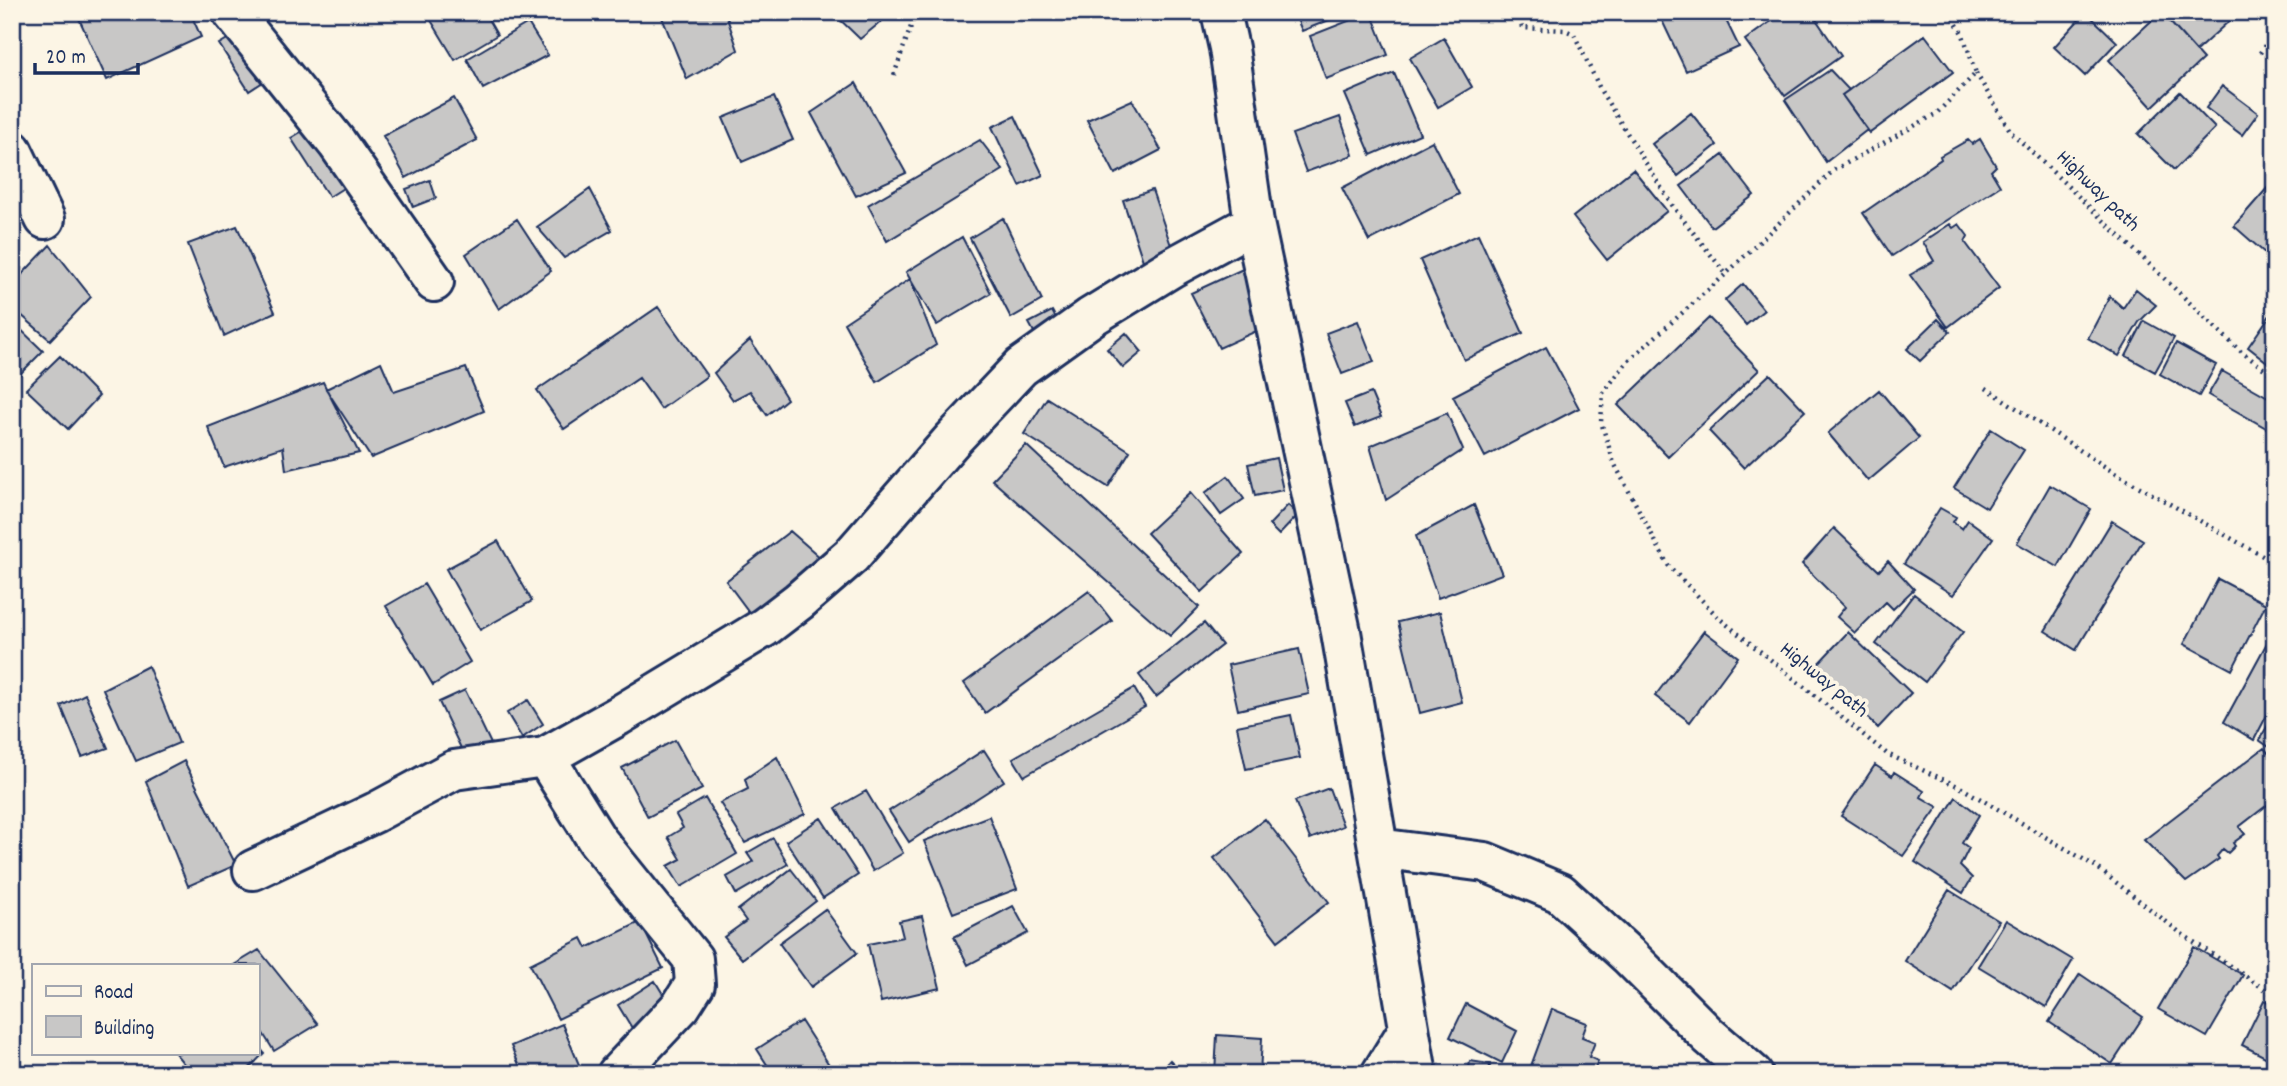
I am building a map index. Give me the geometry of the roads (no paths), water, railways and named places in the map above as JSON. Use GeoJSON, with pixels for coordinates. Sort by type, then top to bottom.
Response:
{"type":"FeatureCollection","features":[{"type":"Feature","properties":{"kind":"street"},"geometry":{"type":"LineString","coordinates":[[232,12],[337,143],[434,282]]}},
{"type":"Feature","properties":{"kind":"street"},"geometry":{"type":"LineString","coordinates":[[1221,12],[1229,48],[1254,223],[1341,632],[1417,1074]]}},
{"type":"Feature","properties":{"kind":"street"},"geometry":{"type":"LineString","coordinates":[[12,150],[45,219]]}},
{"type":"Feature","properties":{"kind":"street"},"geometry":{"type":"LineString","coordinates":[[253,870],[376,812],[454,770],[545,757],[765,627],[851,556],[953,439],[1021,367],[1091,317],[1171,268],[1254,223]]}},
{"type":"Feature","properties":{"kind":"street"},"geometry":{"type":"LineString","coordinates":[[545,757],[597,840],[693,959],[695,984],[681,1006],[617,1074]]}},
{"type":"Feature","properties":{"kind":"street"},"geometry":{"type":"LineString","coordinates":[[1378,848],[1485,862],[1560,893],[1629,956],[1709,1036],[1753,1074]]}},
{"type":"Feature","properties":{"kind":"street"},"geometry":{"type":"LineString","coordinates":[[1381,1074],[1408,1030]]}}]}
